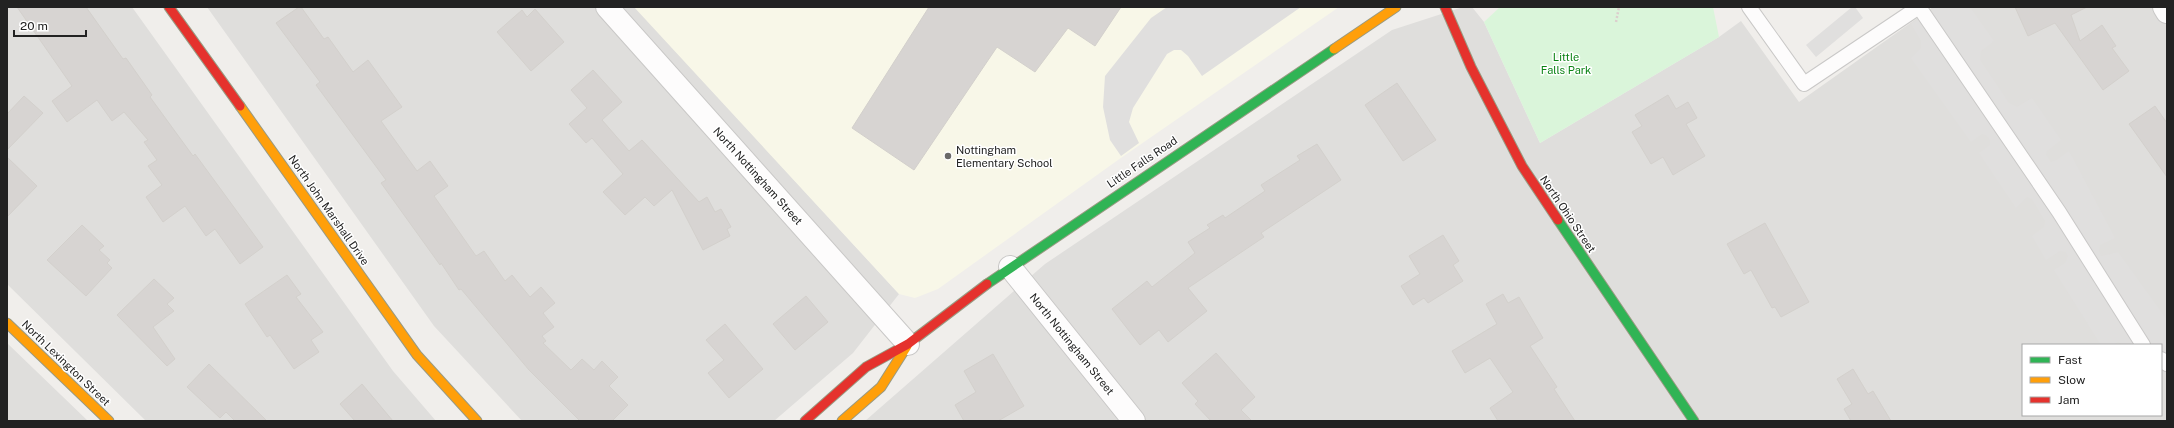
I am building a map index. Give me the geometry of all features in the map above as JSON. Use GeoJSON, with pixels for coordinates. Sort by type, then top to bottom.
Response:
{"type":"FeatureCollection","features":[{"type":"Feature","properties":{"kind":"street","name":"North John Marshall Drive"},"geometry":{"type":"LineString","coordinates":[[169,7],[417,355],[477,421]]}},
{"type":"Feature","properties":{"kind":"street","name":"North Nottingham Street"},"geometry":{"type":"LineString","coordinates":[[607,7],[908,344]]}},
{"type":"Feature","properties":{"kind":"street","name":"Little Falls Road"},"geometry":{"type":"LineString","coordinates":[[805,421],[866,367],[908,344],[945,314],[1010,267],[1396,7]]}},
{"type":"Feature","properties":{"kind":"street","name":"North Ohio Street"},"geometry":{"type":"LineString","coordinates":[[1445,7],[1471,66],[1522,166],[1694,421]]}},
{"type":"Feature","properties":{"kind":"street"},"geometry":{"type":"LineString","coordinates":[[2164,7],[2167,12]]}},
{"type":"Feature","properties":{"kind":"street","name":"North Nottingham Street"},"geometry":{"type":"LineString","coordinates":[[1010,267],[1134,421]]}},
{"type":"Feature","properties":{"kind":"street","name":"North Lexington Street"},"geometry":{"type":"LineString","coordinates":[[7,323],[109,421]]}},
{"type":"Feature","properties":{"kind":"street","name":"Little Falls Road"},"geometry":{"type":"LineString","coordinates":[[842,421],[881,387],[908,344]]}},
{"type":"Feature","properties":{"kind":"lane"},"geometry":{"type":"LineString","coordinates":[[1749,7],[1804,84],[1919,7],[2059,212],[2142,344]]}},
{"type":"Feature","properties":{"kind":"path"},"geometry":{"type":"LineString","coordinates":[[1616,22],[1619,7]]}},
{"type":"Feature","properties":{"kind":"shaded area"},"geometry":{"type":"Polygon","coordinates":[[[7,7],[132,7],[393,371],[436,421],[146,421],[7,284],[7,7]]]}},
{"type":"Feature","properties":{"kind":"shaded area"},"geometry":{"type":"Polygon","coordinates":[[[207,7],[635,7],[899,294],[853,353],[774,421],[522,421],[434,326],[207,7]]]}},
{"type":"Feature","properties":{"kind":"shaded area","name":"Nottingham Elementary School"},"geometry":{"type":"Polygon","coordinates":[[[634,7],[1339,7],[1118,160],[938,289],[915,298],[899,294],[634,7]]]}},
{"type":"Feature","properties":{"kind":"shaded area"},"geometry":{"type":"Polygon","coordinates":[[[1167,7],[1301,7],[1202,76],[1188,56],[1181,50],[1174,50],[1167,54],[1133,108],[1129,122],[1139,143],[1121,156],[1110,140],[1103,107],[1105,76],[1151,18],[1167,7]]]}},
{"type":"Feature","properties":{"kind":"shaded area"},"geometry":{"type":"Polygon","coordinates":[[[1463,7],[1472,7],[1484,22],[1540,143],[1719,37],[1741,21],[1799,102],[1933,7],[2167,7],[2167,421],[865,421],[1045,264],[1392,30],[1463,7]]]}},
{"type":"Feature","properties":{"kind":"shaded area"},"geometry":{"type":"Polygon","coordinates":[[[1852,7],[1855,7],[1863,18],[1816,57],[1806,45],[1852,7]]]}},
{"type":"Feature","properties":{"kind":"shaded area"},"geometry":{"type":"Polygon","coordinates":[[[1936,7],[1970,7],[1994,41],[1981,51],[1980,60],[2009,103],[2017,107],[2032,98],[2061,140],[2047,151],[2046,155],[2051,162],[2057,160],[2069,151],[2115,238],[2100,245],[2099,251],[2101,256],[2118,252],[2167,320],[2167,351],[2162,355],[2162,344],[2121,344],[2118,342],[2115,344],[2100,344],[2054,270],[2065,263],[2068,256],[2066,252],[2060,251],[2046,260],[2032,236],[2044,227],[2045,221],[2032,199],[2027,197],[2016,208],[1979,153],[1990,145],[1990,140],[1986,135],[1982,134],[1971,142],[1911,58],[1921,48],[1921,41],[1911,24],[1936,7]]]}},
{"type":"Feature","properties":{"kind":"shaded area"},"geometry":{"type":"Polygon","coordinates":[[[7,343],[88,421],[7,421],[7,343]]]}},
{"type":"Feature","properties":{"kind":"green space","name":"Little Falls Park"},"geometry":{"type":"Polygon","coordinates":[[[1500,7],[1713,7],[1719,37],[1540,143],[1484,22],[1500,7]]]}},
{"type":"Feature","properties":{"kind":"building"},"geometry":{"type":"Polygon","coordinates":[[[17,7],[86,7],[123,59],[126,58],[152,95],[150,97],[193,156],[195,154],[263,247],[240,264],[215,229],[206,236],[185,206],[163,222],[146,197],[162,185],[148,166],[157,160],[144,142],[148,140],[124,112],[112,121],[97,100],[67,122],[52,101],[72,86],[17,7]]]}},
{"type":"Feature","properties":{"kind":"building"},"geometry":{"type":"Polygon","coordinates":[[[301,7],[324,39],[328,37],[353,72],[368,60],[402,107],[381,121],[417,171],[430,161],[448,186],[434,196],[476,256],[484,251],[505,281],[512,275],[530,297],[541,287],[555,303],[543,313],[554,327],[542,336],[546,341],[543,343],[571,370],[582,359],[594,370],[602,361],[618,377],[609,386],[628,405],[612,421],[580,421],[529,370],[461,289],[459,290],[441,263],[440,265],[381,183],[386,180],[316,85],[320,82],[276,23],[301,7]]]}},
{"type":"Feature","properties":{"kind":"building","name":"Nottingham Elementary School"},"geometry":{"type":"Polygon","coordinates":[[[929,7],[1121,7],[1095,46],[1068,28],[1035,72],[997,47],[914,170],[852,128],[929,7]]]}},
{"type":"Feature","properties":{"kind":"building"},"geometry":{"type":"Polygon","coordinates":[[[2015,7],[2087,7],[2071,15],[2080,41],[2102,25],[2116,46],[2112,48],[2129,71],[2103,90],[2055,23],[2028,36],[2015,7]]]}},
{"type":"Feature","properties":{"kind":"building"},"geometry":{"type":"Polygon","coordinates":[[[535,9],[564,42],[531,71],[497,32],[522,10],[527,17],[535,9]]]}},
{"type":"Feature","properties":{"kind":"building"},"geometry":{"type":"Polygon","coordinates":[[[593,70],[622,102],[602,120],[629,151],[642,140],[699,202],[707,197],[715,212],[721,209],[731,227],[727,229],[730,236],[703,250],[672,190],[654,206],[645,197],[625,215],[603,192],[623,174],[592,138],[586,143],[569,124],[587,108],[571,90],[593,70]]]}},
{"type":"Feature","properties":{"kind":"building"},"geometry":{"type":"Polygon","coordinates":[[[1397,83],[1436,140],[1403,161],[1365,105],[1397,83]]]}},
{"type":"Feature","properties":{"kind":"building"},"geometry":{"type":"Polygon","coordinates":[[[1668,95],[1676,109],[1688,102],[1697,118],[1686,124],[1705,156],[1673,175],[1663,157],[1651,164],[1632,132],[1642,126],[1635,115],[1668,95]]]}},
{"type":"Feature","properties":{"kind":"building"},"geometry":{"type":"Polygon","coordinates":[[[24,96],[43,113],[7,150],[7,114],[24,96]]]}},
{"type":"Feature","properties":{"kind":"building"},"geometry":{"type":"Polygon","coordinates":[[[2155,106],[2167,123],[2167,177],[2129,124],[2155,106]]]}},
{"type":"Feature","properties":{"kind":"building"},"geometry":{"type":"Polygon","coordinates":[[[1317,144],[1341,180],[1261,233],[1264,237],[1188,288],[1207,311],[1168,342],[1159,330],[1140,345],[1112,309],[1147,281],[1152,287],[1195,253],[1188,242],[1210,228],[1207,225],[1223,215],[1225,218],[1265,191],[1261,185],[1300,160],[1297,156],[1317,144]]]}},
{"type":"Feature","properties":{"kind":"building"},"geometry":{"type":"Polygon","coordinates":[[[7,157],[37,186],[7,217],[7,157]]]}},
{"type":"Feature","properties":{"kind":"building"},"geometry":{"type":"Polygon","coordinates":[[[1765,223],[1809,302],[1781,317],[1775,307],[1772,308],[1751,270],[1744,274],[1727,244],[1765,223]]]}},
{"type":"Feature","properties":{"kind":"building"},"geometry":{"type":"Polygon","coordinates":[[[82,225],[104,246],[99,250],[110,260],[107,263],[112,268],[86,296],[47,260],[82,225]]]}},
{"type":"Feature","properties":{"kind":"building"},"geometry":{"type":"Polygon","coordinates":[[[1443,235],[1459,261],[1453,265],[1463,281],[1428,303],[1424,298],[1413,305],[1401,286],[1420,274],[1409,256],[1443,235]]]}},
{"type":"Feature","properties":{"kind":"building"},"geometry":{"type":"Polygon","coordinates":[[[287,275],[301,294],[296,297],[323,332],[311,340],[319,352],[294,369],[270,335],[267,337],[245,304],[287,275]]]}},
{"type":"Feature","properties":{"kind":"building"},"geometry":{"type":"Polygon","coordinates":[[[154,279],[174,298],[167,304],[174,311],[153,327],[175,359],[167,366],[117,315],[154,279]]]}},
{"type":"Feature","properties":{"kind":"building"},"geometry":{"type":"Polygon","coordinates":[[[1503,294],[1508,303],[1519,297],[1543,338],[1530,346],[1557,387],[1554,389],[1575,421],[1498,421],[1490,408],[1513,392],[1490,358],[1465,373],[1452,351],[1497,324],[1486,304],[1503,294]]]}},
{"type":"Feature","properties":{"kind":"building"},"geometry":{"type":"Polygon","coordinates":[[[806,296],[828,322],[795,350],[773,324],[806,296]]]}},
{"type":"Feature","properties":{"kind":"building"},"geometry":{"type":"Polygon","coordinates":[[[725,324],[763,369],[729,398],[708,373],[724,360],[706,340],[725,324]]]}},
{"type":"Feature","properties":{"kind":"building"},"geometry":{"type":"Polygon","coordinates":[[[1216,353],[1255,397],[1241,410],[1252,421],[1211,421],[1195,404],[1198,401],[1182,383],[1216,353]]]}},
{"type":"Feature","properties":{"kind":"building"},"geometry":{"type":"Polygon","coordinates":[[[993,354],[1024,406],[998,421],[964,421],[955,405],[976,392],[964,371],[993,354]]]}},
{"type":"Feature","properties":{"kind":"building"},"geometry":{"type":"Polygon","coordinates":[[[209,364],[267,421],[235,421],[226,412],[220,418],[187,387],[209,364]]]}},
{"type":"Feature","properties":{"kind":"building"},"geometry":{"type":"Polygon","coordinates":[[[1853,369],[1868,394],[1873,391],[1891,421],[1851,421],[1844,409],[1852,404],[1837,379],[1853,369]]]}},
{"type":"Feature","properties":{"kind":"building"},"geometry":{"type":"Polygon","coordinates":[[[362,384],[393,421],[355,421],[340,404],[362,384]]]}},
{"type":"Feature","properties":{"kind":"traffic: fast"},"geometry":{"type":"LineString","coordinates":[[987,284],[1334,49]]}},
{"type":"Feature","properties":{"kind":"traffic: fast"},"geometry":{"type":"LineString","coordinates":[[1558,220],[1694,421]]}},
{"type":"Feature","properties":{"kind":"traffic: slow"},"geometry":{"type":"LineString","coordinates":[[1334,49],[1396,7]]}},
{"type":"Feature","properties":{"kind":"traffic: slow"},"geometry":{"type":"LineString","coordinates":[[240,106],[417,355],[477,421]]}},
{"type":"Feature","properties":{"kind":"traffic: slow"},"geometry":{"type":"LineString","coordinates":[[7,323],[109,421]]}},
{"type":"Feature","properties":{"kind":"traffic: slow"},"geometry":{"type":"LineString","coordinates":[[842,421],[881,387],[907,346]]}},
{"type":"Feature","properties":{"kind":"traffic: jam"},"geometry":{"type":"LineString","coordinates":[[169,7],[240,106]]}},
{"type":"Feature","properties":{"kind":"traffic: jam"},"geometry":{"type":"LineString","coordinates":[[1445,7],[1471,67],[1522,166],[1558,220]]}},
{"type":"Feature","properties":{"kind":"traffic: jam"},"geometry":{"type":"LineString","coordinates":[[805,421],[866,367],[908,344],[987,284]]}},
{"type":"Feature","properties":{"kind":"place","name":"Nottingham Elementary School"},"geometry":{"type":"Point","coordinates":[948,156]}}]}
